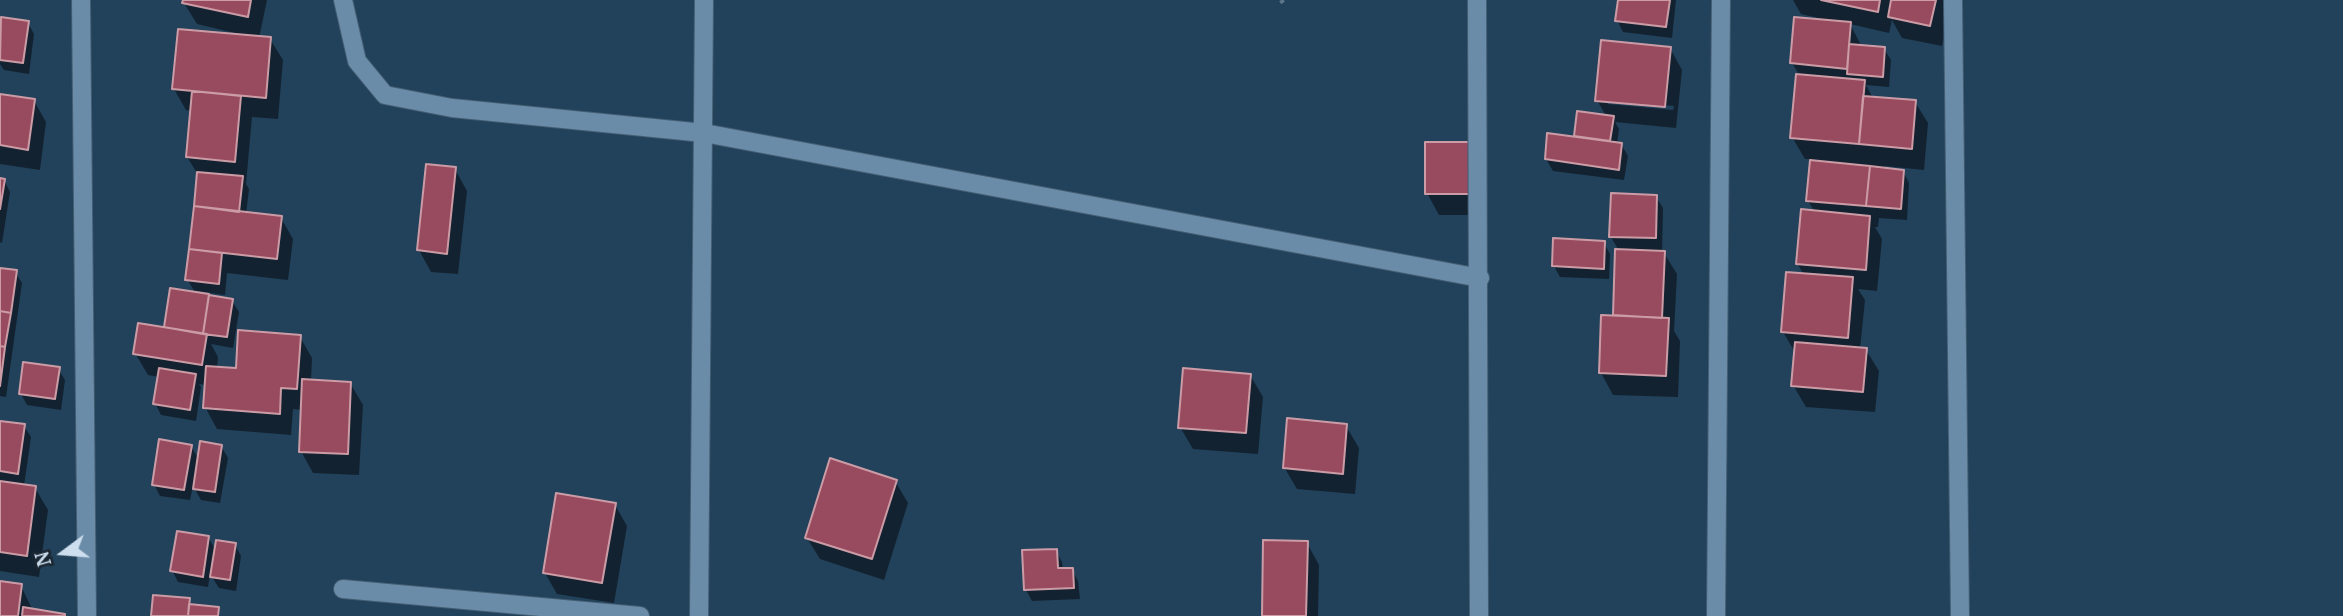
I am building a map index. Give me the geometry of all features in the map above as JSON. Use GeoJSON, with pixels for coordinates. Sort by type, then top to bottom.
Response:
{"type":"FeatureCollection","features":[{"type":"Feature","properties":{"kind":"street"},"geometry":{"type":"LineString","coordinates":[[81,0],[87,616]]}},
{"type":"Feature","properties":{"kind":"street"},"geometry":{"type":"LineString","coordinates":[[344,0],[357,61],[385,95],[453,108],[704,133],[1480,278]]}},
{"type":"Feature","properties":{"kind":"street"},"geometry":{"type":"LineString","coordinates":[[699,616],[704,0]]}},
{"type":"Feature","properties":{"kind":"street"},"geometry":{"type":"LineString","coordinates":[[1477,0],[1479,616]]}},
{"type":"Feature","properties":{"kind":"street"},"geometry":{"type":"LineString","coordinates":[[1716,616],[1721,0]]}},
{"type":"Feature","properties":{"kind":"street"},"geometry":{"type":"LineString","coordinates":[[1953,0],[1960,616]]}},
{"type":"Feature","properties":{"kind":"street"},"geometry":{"type":"LineString","coordinates":[[344,589],[640,616]]}},
{"type":"Feature","properties":{"kind":"building"},"geometry":{"type":"Polygon","coordinates":[[[183,0],[251,0],[248,17],[182,3],[183,0]]]}},
{"type":"Feature","properties":{"kind":"building"},"geometry":{"type":"Polygon","coordinates":[[[1618,0],[1670,0],[1666,27],[1615,21],[1618,0]]]}},
{"type":"Feature","properties":{"kind":"building"},"geometry":{"type":"Polygon","coordinates":[[[1821,0],[1880,0],[1878,12],[1821,0]]]}},
{"type":"Feature","properties":{"kind":"building"},"geometry":{"type":"Polygon","coordinates":[[[1891,0],[1936,0],[1930,26],[1888,17],[1891,0]]]}},
{"type":"Feature","properties":{"kind":"building"},"geometry":{"type":"Polygon","coordinates":[[[1,17],[29,21],[23,63],[0,60],[1,17]]]}},
{"type":"Feature","properties":{"kind":"building"},"geometry":{"type":"Polygon","coordinates":[[[1794,17],[1851,22],[1847,69],[1790,63],[1794,17]]]}},
{"type":"Feature","properties":{"kind":"building"},"geometry":{"type":"Polygon","coordinates":[[[178,29],[271,37],[266,98],[172,89],[178,29]]]}},
{"type":"Feature","properties":{"kind":"building"},"geometry":{"type":"Polygon","coordinates":[[[1601,40],[1671,47],[1665,107],[1595,101],[1601,40]]]}},
{"type":"Feature","properties":{"kind":"building"},"geometry":{"type":"Polygon","coordinates":[[[1849,44],[1885,47],[1883,77],[1847,74],[1849,44]]]}},
{"type":"Feature","properties":{"kind":"building"},"geometry":{"type":"Polygon","coordinates":[[[1796,74],[1865,80],[1859,144],[1790,138],[1796,74]]]}},
{"type":"Feature","properties":{"kind":"building"},"geometry":{"type":"Polygon","coordinates":[[[192,91],[241,96],[235,162],[186,157],[192,91]]]}},
{"type":"Feature","properties":{"kind":"building"},"geometry":{"type":"Polygon","coordinates":[[[0,94],[35,99],[28,150],[0,145],[0,94]]]}},
{"type":"Feature","properties":{"kind":"building"},"geometry":{"type":"Polygon","coordinates":[[[1863,96],[1916,100],[1912,149],[1859,144],[1863,96]]]}},
{"type":"Feature","properties":{"kind":"building"},"geometry":{"type":"Polygon","coordinates":[[[1577,111],[1614,116],[1610,141],[1574,136],[1577,111]]]}},
{"type":"Feature","properties":{"kind":"building"},"geometry":{"type":"Polygon","coordinates":[[[1547,133],[1622,143],[1619,170],[1545,159],[1547,133]]]}},
{"type":"Feature","properties":{"kind":"building"},"geometry":{"type":"Polygon","coordinates":[[[1425,142],[1470,142],[1470,194],[1425,194],[1425,142]]]}},
{"type":"Feature","properties":{"kind":"building"},"geometry":{"type":"Polygon","coordinates":[[[1810,160],[1870,166],[1866,206],[1806,201],[1810,160]]]}},
{"type":"Feature","properties":{"kind":"building"},"geometry":{"type":"Polygon","coordinates":[[[426,164],[456,167],[447,254],[417,250],[426,164]]]}},
{"type":"Feature","properties":{"kind":"building"},"geometry":{"type":"Polygon","coordinates":[[[1870,166],[1904,170],[1901,209],[1866,206],[1870,166]]]}},
{"type":"Feature","properties":{"kind":"building"},"geometry":{"type":"Polygon","coordinates":[[[197,172],[243,176],[239,212],[194,206],[197,172]]]}},
{"type":"Feature","properties":{"kind":"building"},"geometry":{"type":"Polygon","coordinates":[[[0,178],[5,179],[0,209],[0,178]]]}},
{"type":"Feature","properties":{"kind":"building"},"geometry":{"type":"Polygon","coordinates":[[[1611,193],[1657,195],[1656,238],[1609,237],[1611,193]]]}},
{"type":"Feature","properties":{"kind":"building"},"geometry":{"type":"Polygon","coordinates":[[[194,206],[282,216],[277,259],[189,249],[194,206]]]}},
{"type":"Feature","properties":{"kind":"building"},"geometry":{"type":"Polygon","coordinates":[[[1801,209],[1870,216],[1866,270],[1796,264],[1801,209]]]}},
{"type":"Feature","properties":{"kind":"building"},"geometry":{"type":"Polygon","coordinates":[[[1553,238],[1605,241],[1604,269],[1552,266],[1553,238]]]}},
{"type":"Feature","properties":{"kind":"building"},"geometry":{"type":"Polygon","coordinates":[[[189,249],[222,253],[219,284],[185,280],[189,249]]]}},
{"type":"Feature","properties":{"kind":"building"},"geometry":{"type":"Polygon","coordinates":[[[1615,249],[1665,251],[1662,318],[1613,315],[1615,249]]]}},
{"type":"Feature","properties":{"kind":"building"},"geometry":{"type":"Polygon","coordinates":[[[0,268],[17,270],[11,313],[0,311],[0,268]]]}},
{"type":"Feature","properties":{"kind":"building"},"geometry":{"type":"Polygon","coordinates":[[[1786,272],[1853,277],[1848,338],[1781,332],[1786,272]]]}},
{"type":"Feature","properties":{"kind":"building"},"geometry":{"type":"Polygon","coordinates":[[[170,288],[209,294],[203,334],[164,327],[170,288]]]}},
{"type":"Feature","properties":{"kind":"building"},"geometry":{"type":"Polygon","coordinates":[[[209,295],[233,299],[227,337],[203,334],[209,295]]]}},
{"type":"Feature","properties":{"kind":"building"},"geometry":{"type":"Polygon","coordinates":[[[0,311],[11,313],[5,347],[0,346],[0,311]]]}},
{"type":"Feature","properties":{"kind":"building"},"geometry":{"type":"Polygon","coordinates":[[[1601,315],[1669,318],[1666,376],[1599,373],[1601,315]]]}},
{"type":"Feature","properties":{"kind":"building"},"geometry":{"type":"Polygon","coordinates":[[[138,323],[207,334],[202,365],[133,354],[138,323]]]}},
{"type":"Feature","properties":{"kind":"building"},"geometry":{"type":"Polygon","coordinates":[[[238,330],[301,335],[297,389],[281,388],[280,414],[203,408],[206,366],[236,368],[238,330]]]}},
{"type":"Feature","properties":{"kind":"building"},"geometry":{"type":"Polygon","coordinates":[[[1795,342],[1867,348],[1863,392],[1791,386],[1795,342]]]}},
{"type":"Feature","properties":{"kind":"building"},"geometry":{"type":"Polygon","coordinates":[[[0,346],[5,347],[0,386],[0,346]]]}},
{"type":"Feature","properties":{"kind":"building"},"geometry":{"type":"Polygon","coordinates":[[[23,362],[60,367],[55,399],[19,394],[23,362]]]}},
{"type":"Feature","properties":{"kind":"building"},"geometry":{"type":"Polygon","coordinates":[[[159,368],[196,374],[190,410],[153,404],[159,368]]]}},
{"type":"Feature","properties":{"kind":"building"},"geometry":{"type":"Polygon","coordinates":[[[1183,368],[1251,374],[1246,433],[1178,428],[1183,368]]]}},
{"type":"Feature","properties":{"kind":"building"},"geometry":{"type":"Polygon","coordinates":[[[302,379],[351,382],[348,454],[299,452],[302,379]]]}},
{"type":"Feature","properties":{"kind":"building"},"geometry":{"type":"Polygon","coordinates":[[[1287,418],[1347,424],[1343,474],[1283,468],[1287,418]]]}},
{"type":"Feature","properties":{"kind":"building"},"geometry":{"type":"Polygon","coordinates":[[[0,421],[25,424],[18,474],[0,471],[0,421]]]}},
{"type":"Feature","properties":{"kind":"building"},"geometry":{"type":"Polygon","coordinates":[[[159,439],[192,445],[184,490],[152,485],[159,439]]]}},
{"type":"Feature","properties":{"kind":"building"},"geometry":{"type":"Polygon","coordinates":[[[200,441],[222,445],[215,492],[193,489],[200,441]]]}},
{"type":"Feature","properties":{"kind":"building"},"geometry":{"type":"Polygon","coordinates":[[[830,458],[897,480],[872,559],[805,538],[830,458]]]}},
{"type":"Feature","properties":{"kind":"building"},"geometry":{"type":"Polygon","coordinates":[[[0,481],[36,486],[27,556],[0,552],[0,481]]]}},
{"type":"Feature","properties":{"kind":"building"},"geometry":{"type":"Polygon","coordinates":[[[556,493],[616,503],[602,583],[543,573],[556,493]]]}},
{"type":"Feature","properties":{"kind":"building"},"geometry":{"type":"Polygon","coordinates":[[[177,531],[209,536],[203,577],[170,571],[177,531]]]}},
{"type":"Feature","properties":{"kind":"building"},"geometry":{"type":"Polygon","coordinates":[[[216,540],[236,543],[230,580],[210,577],[216,540]]]}},
{"type":"Feature","properties":{"kind":"building"},"geometry":{"type":"Polygon","coordinates":[[[1263,540],[1308,541],[1306,616],[1262,616],[1263,540]]]}},
{"type":"Feature","properties":{"kind":"building"},"geometry":{"type":"Polygon","coordinates":[[[1057,549],[1058,568],[1073,568],[1074,588],[1024,590],[1022,550],[1057,549]]]}},
{"type":"Feature","properties":{"kind":"building"},"geometry":{"type":"Polygon","coordinates":[[[0,581],[22,584],[18,616],[0,616],[0,581]]]}},
{"type":"Feature","properties":{"kind":"building"},"geometry":{"type":"Polygon","coordinates":[[[153,595],[190,598],[188,616],[151,616],[153,595]]]}},
{"type":"Feature","properties":{"kind":"building"},"geometry":{"type":"Polygon","coordinates":[[[189,604],[219,607],[218,616],[188,616],[189,604]]]}},
{"type":"Feature","properties":{"kind":"building"},"geometry":{"type":"Polygon","coordinates":[[[23,607],[65,614],[65,616],[22,616],[23,607]]]}}]}
